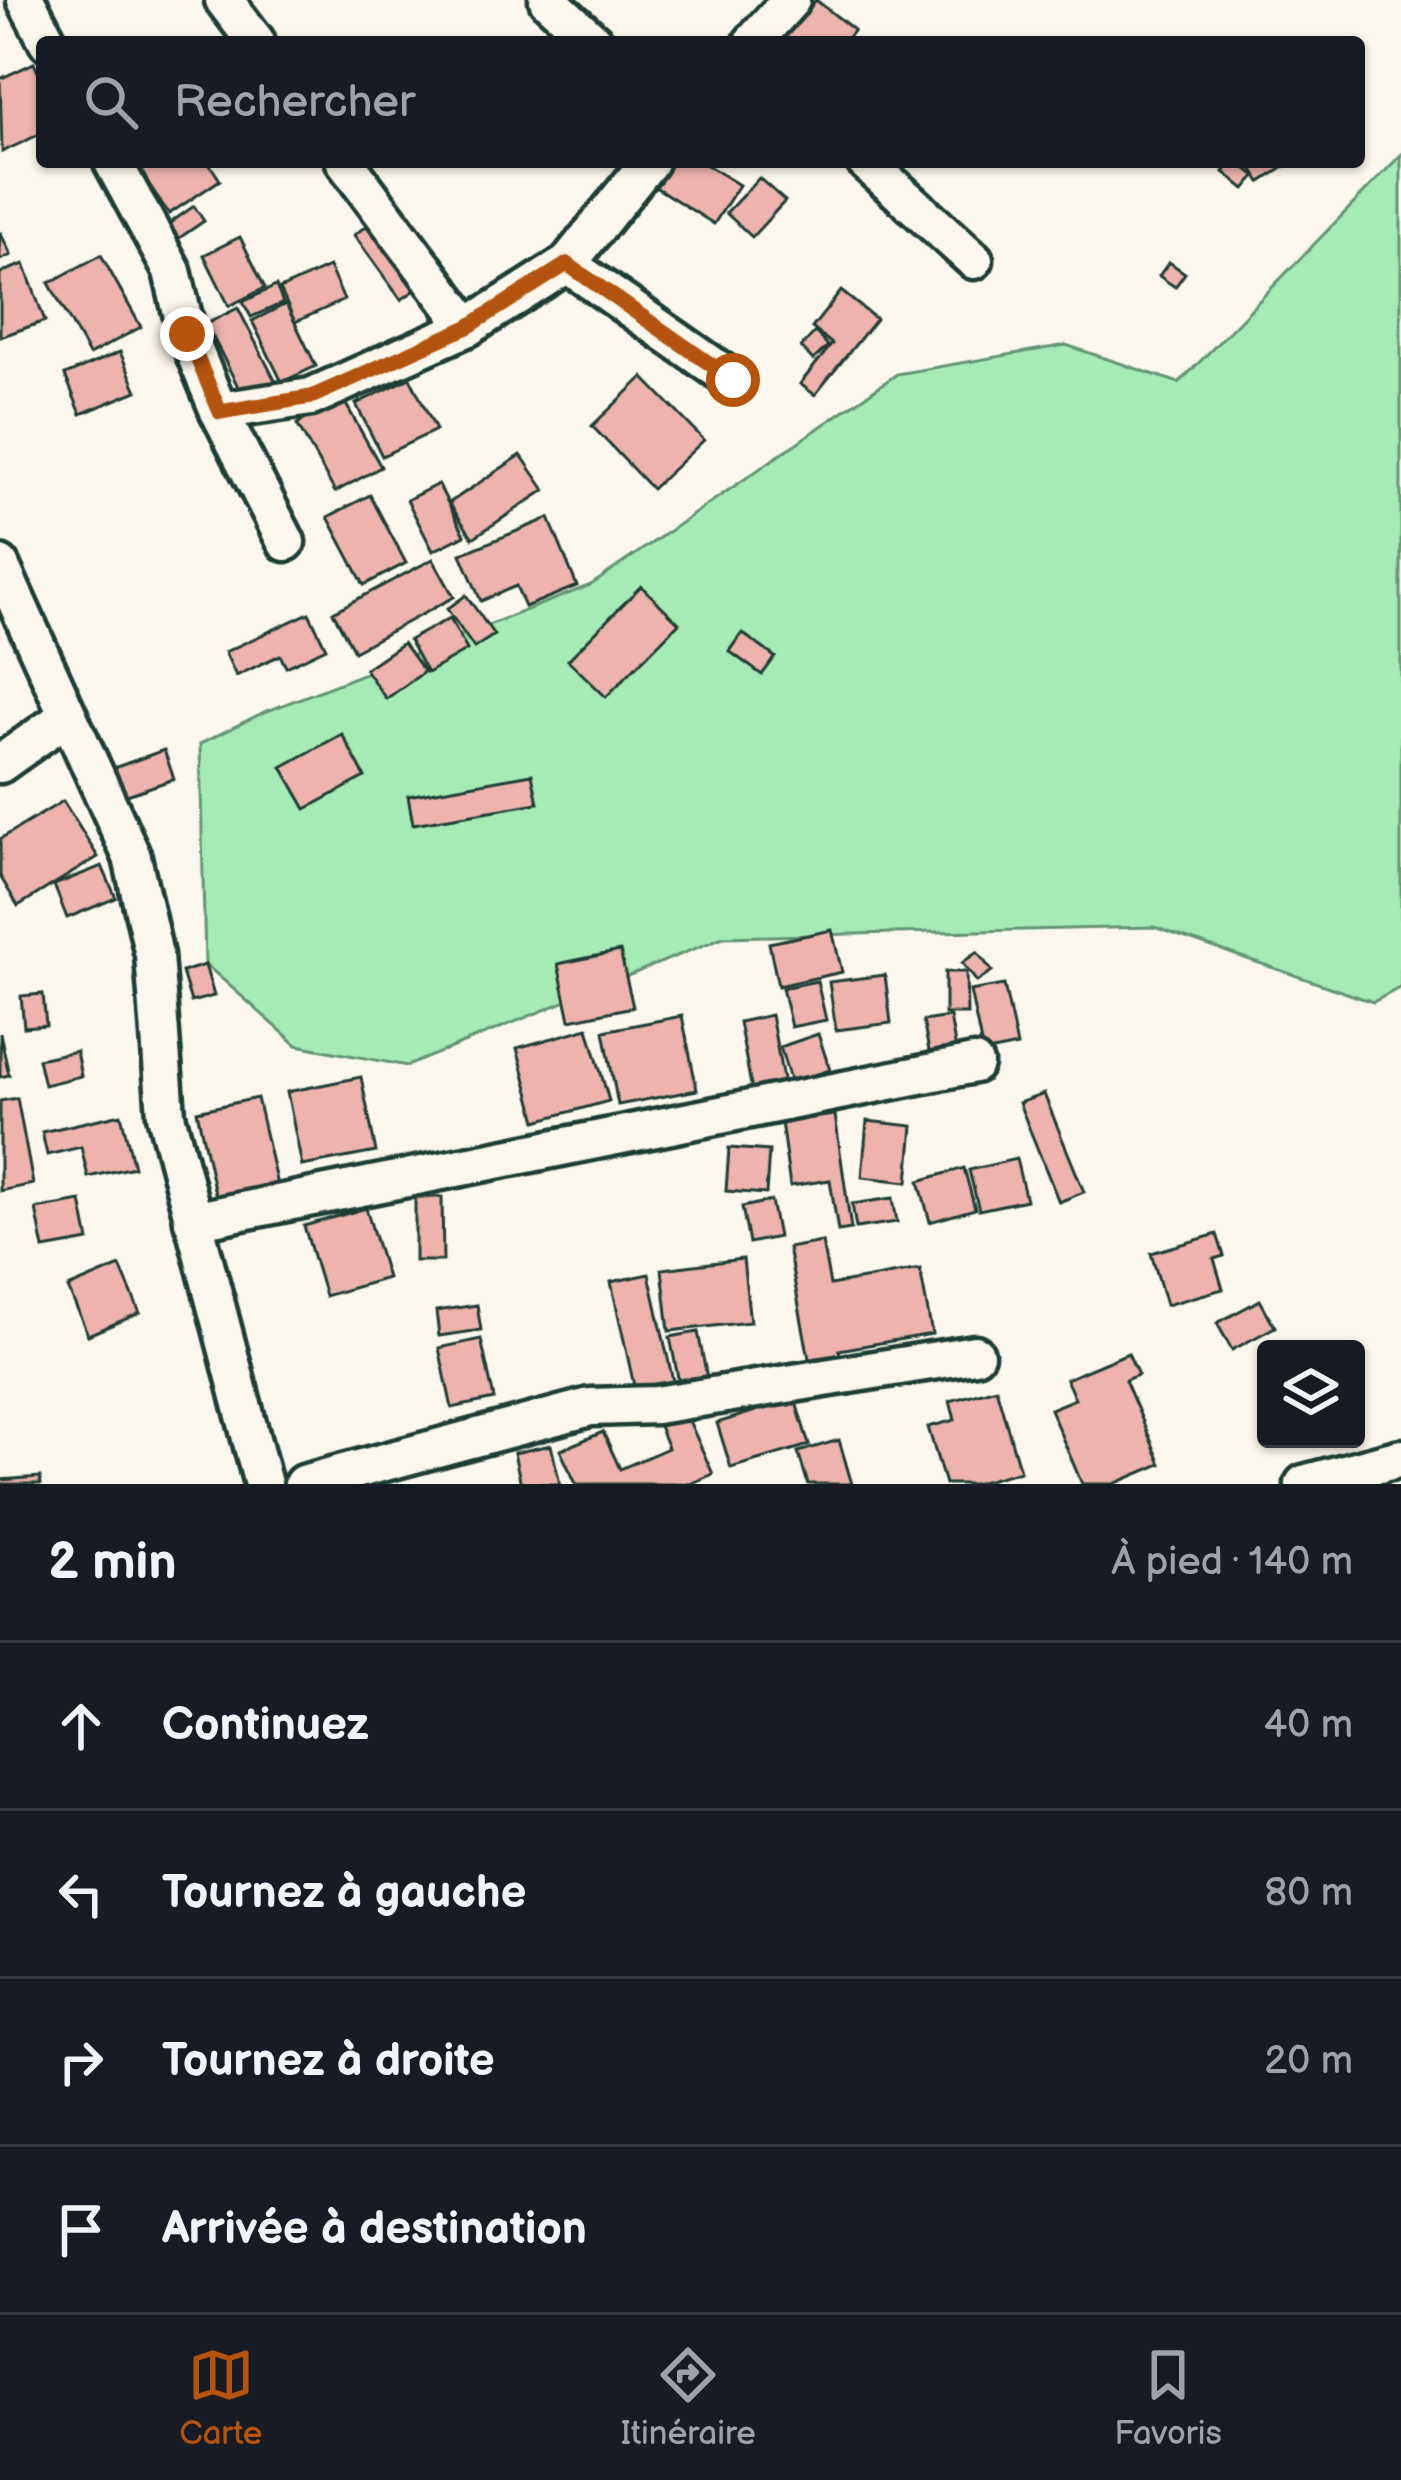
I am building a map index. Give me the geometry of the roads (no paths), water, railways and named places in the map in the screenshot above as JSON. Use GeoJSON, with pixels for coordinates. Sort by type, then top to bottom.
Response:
{"type":"FeatureCollection","features":[{"type":"Feature","properties":{"kind":"street"},"geometry":{"type":"LineString","coordinates":[[26,0],[45,36]]}},
{"type":"Feature","properties":{"kind":"street"},"geometry":{"type":"LineString","coordinates":[[224,0],[251,36]]}},
{"type":"Feature","properties":{"kind":"street"},"geometry":{"type":"LineString","coordinates":[[548,0],[587,36]]}},
{"type":"Feature","properties":{"kind":"street"},"geometry":{"type":"LineString","coordinates":[[758,36],[791,0]]}},
{"type":"Feature","properties":{"kind":"street"},"geometry":{"type":"LineString","coordinates":[[116,168],[172,271],[187,334],[220,412],[286,542]]}},
{"type":"Feature","properties":{"kind":"street"},"geometry":{"type":"LineString","coordinates":[[349,168],[468,327]]}},
{"type":"Feature","properties":{"kind":"street"},"geometry":{"type":"LineString","coordinates":[[220,412],[311,397],[468,327],[567,264],[644,168]]}},
{"type":"Feature","properties":{"kind":"street"},"geometry":{"type":"LineString","coordinates":[[873,168],[974,260]]}},
{"type":"Feature","properties":{"kind":"street"},"geometry":{"type":"LineString","coordinates":[[567,264],[733,380]]}},
{"type":"Feature","properties":{"kind":"street"},"geometry":{"type":"LineString","coordinates":[[0,565],[132,857],[154,955],[166,1115],[262,1484]]}},
{"type":"Feature","properties":{"kind":"street"},"geometry":{"type":"LineString","coordinates":[[0,764],[66,717]]}},
{"type":"Feature","properties":{"kind":"street"},"geometry":{"type":"LineString","coordinates":[[193,1221],[974,1064]]}},
{"type":"Feature","properties":{"kind":"street"},"geometry":{"type":"LineString","coordinates":[[303,1484],[590,1407],[656,1405],[975,1354]]}},
{"type":"Feature","properties":{"kind":"street"},"geometry":{"type":"LineString","coordinates":[[1304,1484],[1401,1458]]}}]}
